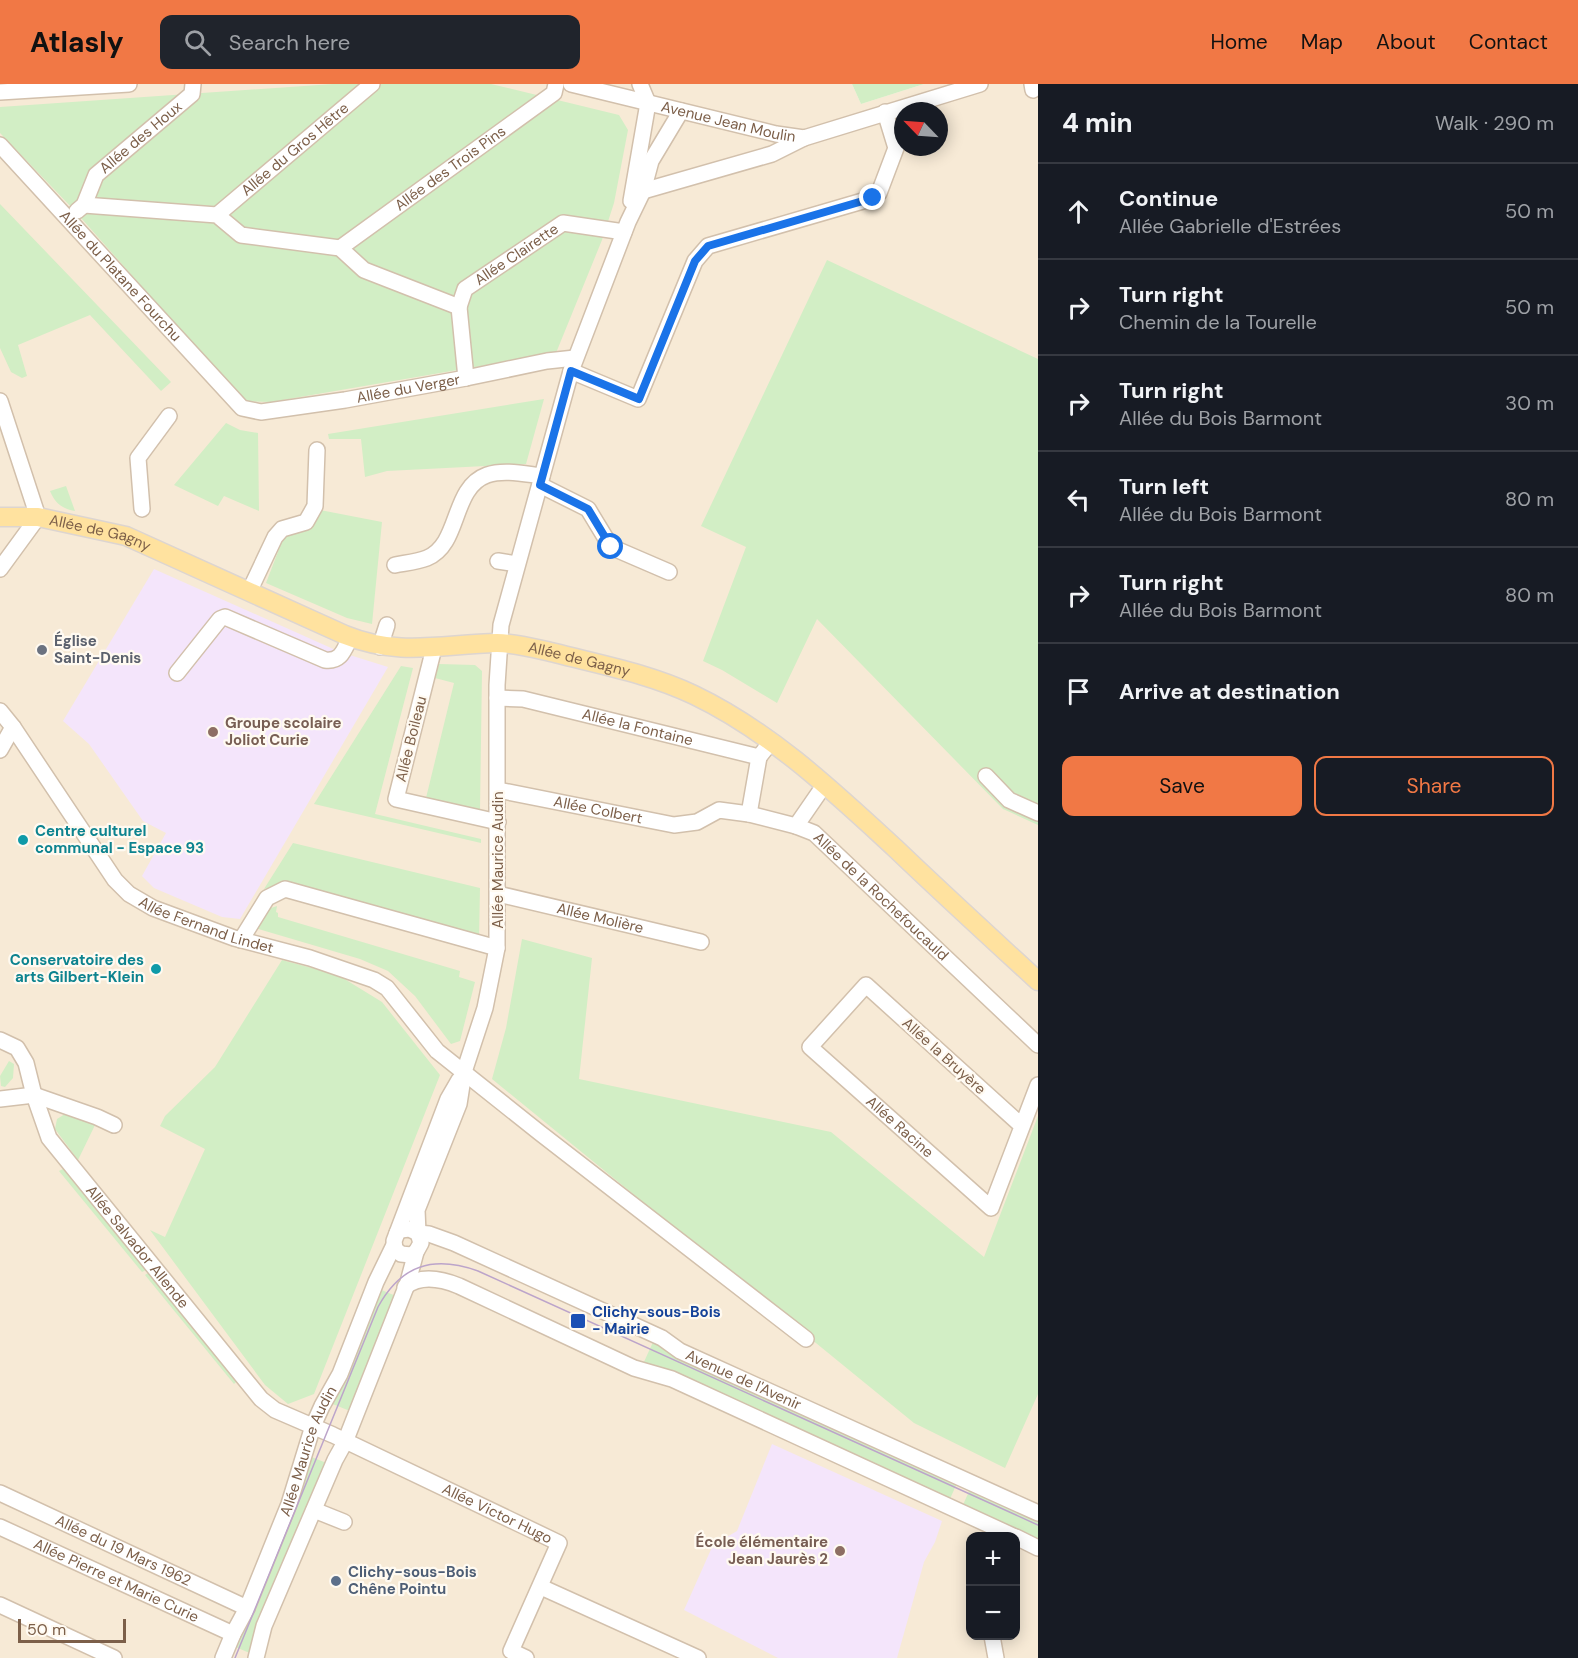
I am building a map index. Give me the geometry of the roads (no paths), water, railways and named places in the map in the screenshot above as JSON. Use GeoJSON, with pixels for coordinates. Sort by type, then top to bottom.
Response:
{"type":"FeatureCollection","features":[{"type":"Feature","properties":{"kind":"main road","name":"Allée de Gagny"},"geometry":{"type":"LineString","coordinates":[[0,517],[38,517],[126,536],[350,638],[380,647],[434,648],[500,643],[550,652],[662,682],[696,696],[771,742],[825,784],[1038,981]]}},
{"type":"Feature","properties":{"kind":"street"},"geometry":{"type":"LineString","coordinates":[[6,89],[129,84]]}},
{"type":"Feature","properties":{"kind":"street","name":"Allée des Houx"},"geometry":{"type":"LineString","coordinates":[[68,218],[84,205],[96,176],[192,94],[193,84]]}},
{"type":"Feature","properties":{"kind":"street","name":"Allée du Gros Hêtre"},"geometry":{"type":"LineString","coordinates":[[217,215],[372,84]]}},
{"type":"Feature","properties":{"kind":"street","name":"Allée des Trois Pins"},"geometry":{"type":"LineString","coordinates":[[340,248],[554,93],[556,84]]}},
{"type":"Feature","properties":{"kind":"street","name":"Avenue Jean Moulin"},"geometry":{"type":"LineString","coordinates":[[571,84],[776,134],[804,138],[980,84]]}},
{"type":"Feature","properties":{"kind":"street"},"geometry":{"type":"LineString","coordinates":[[626,227],[648,103],[640,84]]}},
{"type":"Feature","properties":{"kind":"street"},"geometry":{"type":"LineString","coordinates":[[626,227],[643,191],[651,161],[681,111]]}},
{"type":"Feature","properties":{"kind":"street"},"geometry":{"type":"LineString","coordinates":[[573,365],[639,399],[695,261],[708,246],[873,198],[879,193],[896,148],[885,112]]}},
{"type":"Feature","properties":{"kind":"street"},"geometry":{"type":"LineString","coordinates":[[643,191],[772,154],[804,138]]}},
{"type":"Feature","properties":{"kind":"street","name":"Allée du Platane Fourchu"},"geometry":{"type":"LineString","coordinates":[[0,145],[242,408]]}},
{"type":"Feature","properties":{"kind":"street"},"geometry":{"type":"LineString","coordinates":[[84,205],[217,215],[241,235],[340,248],[364,270],[459,307],[466,378]]}},
{"type":"Feature","properties":{"kind":"street","name":"Allée Clairette"},"geometry":{"type":"LineString","coordinates":[[459,307],[465,289],[563,223],[626,227]]}},
{"type":"Feature","properties":{"kind":"street","name":"Allée Maurice Audin"},"geometry":{"type":"LineString","coordinates":[[418,1233],[417,1210],[459,1104],[464,1072],[485,1008],[497,948],[497,698],[501,626],[573,365],[626,227]]}},
{"type":"Feature","properties":{"kind":"street","name":"Allée du Verger"},"geometry":{"type":"LineString","coordinates":[[242,408],[261,412],[345,400],[547,361],[573,365]]}},
{"type":"Feature","properties":{"kind":"street"},"geometry":{"type":"LineString","coordinates":[[0,401],[38,517],[0,569]]}},
{"type":"Feature","properties":{"kind":"street"},"geometry":{"type":"LineString","coordinates":[[142,509],[138,458],[169,416]]}},
{"type":"Feature","properties":{"kind":"street"},"geometry":{"type":"LineString","coordinates":[[249,592],[275,537],[282,529],[306,522],[315,506],[317,450]]}},
{"type":"Feature","properties":{"kind":"street"},"geometry":{"type":"LineString","coordinates":[[395,565],[427,558],[442,547],[468,490],[475,482],[487,475],[505,472],[541,480],[588,509],[611,547],[669,572]]}},
{"type":"Feature","properties":{"kind":"street"},"geometry":{"type":"LineString","coordinates":[[498,561],[517,564]]}},
{"type":"Feature","properties":{"kind":"street"},"geometry":{"type":"LineString","coordinates":[[177,673],[220,619],[225,617],[325,660],[336,659],[342,655],[350,638]]}},
{"type":"Feature","properties":{"kind":"street"},"geometry":{"type":"LineString","coordinates":[[380,647],[387,625]]}},
{"type":"Feature","properties":{"kind":"street","name":"Allée Boileau"},"geometry":{"type":"LineString","coordinates":[[434,648],[396,799],[498,822]]}},
{"type":"Feature","properties":{"kind":"street","name":"Allée la Fontaine"},"geometry":{"type":"LineString","coordinates":[[497,698],[523,699],[759,757]]}},
{"type":"Feature","properties":{"kind":"street","name":"Allée Fernand Lindet"},"geometry":{"type":"LineString","coordinates":[[0,711],[116,880],[129,894],[153,908],[241,940],[362,974],[387,988],[437,1051],[806,1339]]}},
{"type":"Feature","properties":{"kind":"street"},"geometry":{"type":"LineString","coordinates":[[0,750],[13,727]]}},
{"type":"Feature","properties":{"kind":"street"},"geometry":{"type":"LineString","coordinates":[[749,814],[759,757],[771,742]]}},
{"type":"Feature","properties":{"kind":"street"},"geometry":{"type":"LineString","coordinates":[[986,776],[1009,800],[1038,813]]}},
{"type":"Feature","properties":{"kind":"street"},"geometry":{"type":"LineString","coordinates":[[796,826],[825,784]]}},
{"type":"Feature","properties":{"kind":"street","name":"Allée Colbert"},"geometry":{"type":"LineString","coordinates":[[498,790],[674,825],[698,822]]}},
{"type":"Feature","properties":{"kind":"street","name":"Allée de la Rochefoucauld"},"geometry":{"type":"LineString","coordinates":[[698,822],[719,810],[749,814],[796,826],[813,833],[1038,1045]]}},
{"type":"Feature","properties":{"kind":"street"},"geometry":{"type":"LineString","coordinates":[[241,940],[267,898],[285,889],[497,948]]}},
{"type":"Feature","properties":{"kind":"street","name":"Allée Molière"},"geometry":{"type":"LineString","coordinates":[[498,894],[701,942]]}},
{"type":"Feature","properties":{"kind":"street","name":"Allée Racine"},"geometry":{"type":"LineString","coordinates":[[866,985],[810,1047],[991,1208],[1022,1126]]}},
{"type":"Feature","properties":{"kind":"street","name":"Allée la Bruyère"},"geometry":{"type":"LineString","coordinates":[[866,985],[1022,1126]]}},
{"type":"Feature","properties":{"kind":"street","name":"Allée Salvador Allende"},"geometry":{"type":"LineString","coordinates":[[0,1040],[17,1048],[26,1063],[49,1138],[261,1399],[275,1410],[345,1442]]}},
{"type":"Feature","properties":{"kind":"street","name":"Allée Maurice Audin"},"geometry":{"type":"LineString","coordinates":[[223,1658],[247,1608],[296,1485],[313,1426],[340,1374],[448,1100],[464,1072]]}},
{"type":"Feature","properties":{"kind":"street"},"geometry":{"type":"LineString","coordinates":[[1022,1126],[1038,1085]]}},
{"type":"Feature","properties":{"kind":"street"},"geometry":{"type":"LineString","coordinates":[[0,1099],[34,1095],[114,1125]]}},
{"type":"Feature","properties":{"kind":"street"},"geometry":{"type":"LineString","coordinates":[[405,1287],[411,1282],[428,1279],[412,1257],[398,1252],[395,1239],[409,1228],[418,1233],[421,1243],[412,1257]]}},
{"type":"Feature","properties":{"kind":"street","name":"Avenue de l'Avenir"},"geometry":{"type":"LineString","coordinates":[[418,1233],[429,1234],[454,1243],[662,1338],[680,1351],[1038,1513]]}},
{"type":"Feature","properties":{"kind":"street","name":"Allée Maurice Audin"},"geometry":{"type":"LineString","coordinates":[[256,1658],[264,1626],[335,1460],[345,1442],[405,1287],[412,1257]]}},
{"type":"Feature","properties":{"kind":"street","name":"Avenue de l'Avenir"},"geometry":{"type":"LineString","coordinates":[[428,1279],[459,1286],[634,1368],[672,1380],[980,1529]]}},
{"type":"Feature","properties":{"kind":"street","name":"Allée Victor Hugo"},"geometry":{"type":"LineString","coordinates":[[345,1442],[559,1543],[511,1651],[526,1658]]}},
{"type":"Feature","properties":{"kind":"street","name":"Allée du 19 Mars 1962"},"geometry":{"type":"LineString","coordinates":[[0,1493],[247,1608]]}},
{"type":"Feature","properties":{"kind":"street"},"geometry":{"type":"LineString","coordinates":[[314,1510],[344,1522]]}},
{"type":"Feature","properties":{"kind":"street","name":"Allée Pierre et Marie Curie"},"geometry":{"type":"LineString","coordinates":[[0,1527],[233,1634]]}},
{"type":"Feature","properties":{"kind":"street","name":"Avenue de l'Avenir"},"geometry":{"type":"LineString","coordinates":[[1020,1540],[1038,1548]]}},
{"type":"Feature","properties":{"kind":"street"},"geometry":{"type":"LineString","coordinates":[[541,1587],[698,1658]]}},
{"type":"Feature","properties":{"kind":"street"},"geometry":{"type":"LineString","coordinates":[[0,1605],[114,1658]]}},
{"type":"Feature","properties":{"kind":"street"},"geometry":{"type":"LineString","coordinates":[[993,1640],[996,1658]]}},
{"type":"Feature","properties":{"kind":"tram line"},"geometry":{"type":"LineString","coordinates":[[235,1658],[378,1307],[397,1281],[420,1267],[433,1264],[462,1266],[478,1271],[1038,1525]]}},
{"type":"Feature","properties":{"kind":"place","name":"Église Saint-Denis"},"geometry":{"type":"Point","coordinates":[42,650]}},
{"type":"Feature","properties":{"kind":"place","name":"Groupe scolaire Joliot Curie"},"geometry":{"type":"Point","coordinates":[213,732]}},
{"type":"Feature","properties":{"kind":"place","name":"Centre culturel communal - Espace 93"},"geometry":{"type":"Point","coordinates":[23,840]}},
{"type":"Feature","properties":{"kind":"place","name":"Conservatoire des arts Gilbert-Klein"},"geometry":{"type":"Point","coordinates":[156,969]}},
{"type":"Feature","properties":{"kind":"place","name":"Clichy-sous-Bois - Mairie"},"geometry":{"type":"Point","coordinates":[578,1321]}},
{"type":"Feature","properties":{"kind":"place","name":"École élémentaire Jean Jaurès 2"},"geometry":{"type":"Point","coordinates":[840,1551]}},
{"type":"Feature","properties":{"kind":"place","name":"Clichy-sous-Bois Chêne Pointu"},"geometry":{"type":"Point","coordinates":[336,1581]}}]}
